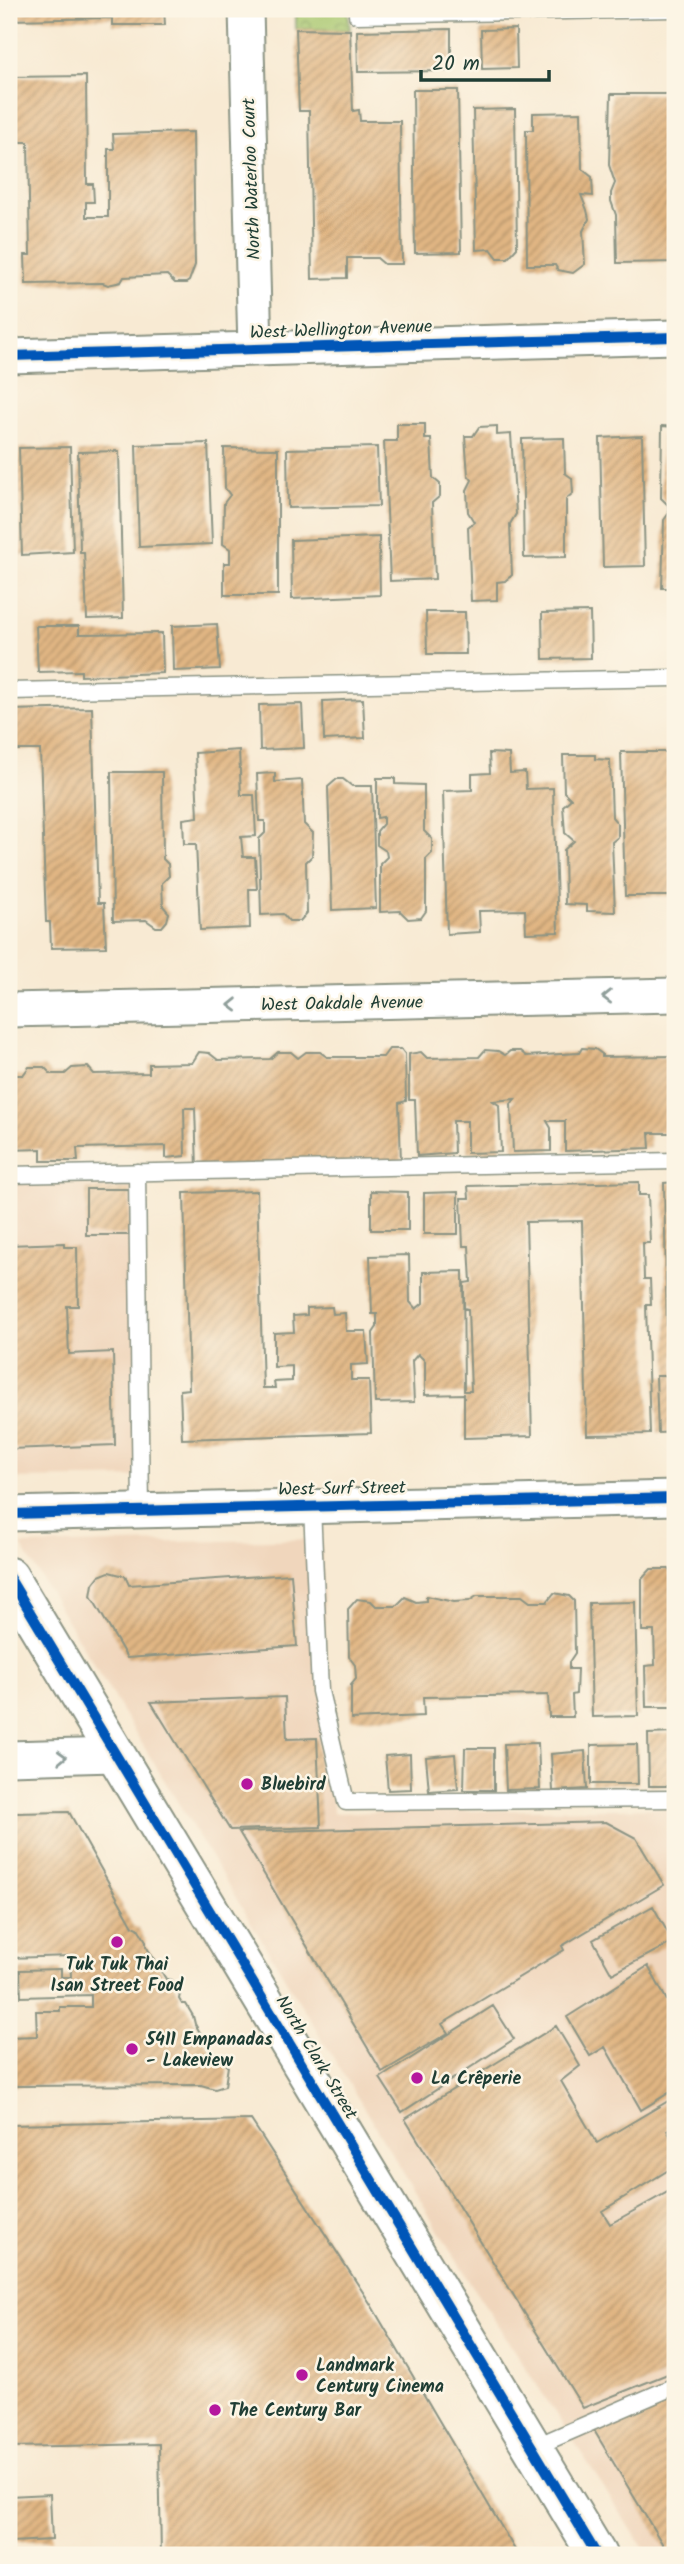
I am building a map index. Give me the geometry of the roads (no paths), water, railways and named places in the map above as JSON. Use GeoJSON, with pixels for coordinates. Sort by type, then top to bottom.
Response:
{"type":"FeatureCollection","features":[{"type":"Feature","properties":{"kind":"main road","name":"North Clark Street"},"geometry":{"type":"LineString","coordinates":[[9,1577],[597,2555]]}},
{"type":"Feature","properties":{"kind":"street","name":"North Waterloo Court"},"geometry":{"type":"LineString","coordinates":[[246,9],[255,349]]}},
{"type":"Feature","properties":{"kind":"street","name":"West Wellington Avenue"},"geometry":{"type":"LineString","coordinates":[[9,356],[675,337]]}},
{"type":"Feature","properties":{"kind":"street","name":"West Oakdale Avenue"},"geometry":{"type":"LineString","coordinates":[[9,1010],[675,995]]}},
{"type":"Feature","properties":{"kind":"street","name":"West Surf Street"},"geometry":{"type":"LineString","coordinates":[[9,1514],[675,1498]]}},
{"type":"Feature","properties":{"kind":"street"},"geometry":{"type":"LineString","coordinates":[[9,1758],[114,1755]]}},
{"type":"Feature","properties":{"kind":"lane"},"geometry":{"type":"LineString","coordinates":[[357,15],[673,9]]}},
{"type":"Feature","properties":{"kind":"lane"},"geometry":{"type":"LineString","coordinates":[[9,691],[675,678]]}},
{"type":"Feature","properties":{"kind":"lane"},"geometry":{"type":"LineString","coordinates":[[9,1175],[675,1161]]}},
{"type":"Feature","properties":{"kind":"lane"},"geometry":{"type":"LineString","coordinates":[[137,1172],[141,1511]]}},
{"type":"Feature","properties":{"kind":"lane"},"geometry":{"type":"LineString","coordinates":[[312,1507],[320,1691],[346,1802],[675,1799]]}},
{"type":"Feature","properties":{"kind":"lane"},"geometry":{"type":"LineString","coordinates":[[532,2448],[675,2386]]}},
{"type":"Feature","properties":{"kind":"place","name":"Bluebird"},"geometry":{"type":"Point","coordinates":[247,1784]}},
{"type":"Feature","properties":{"kind":"place","name":"Tuk Tuk Thai Isan Street Food"},"geometry":{"type":"Point","coordinates":[117,1942]}},
{"type":"Feature","properties":{"kind":"place","name":"5411 Empanadas - Lakeview"},"geometry":{"type":"Point","coordinates":[132,2049]}},
{"type":"Feature","properties":{"kind":"place","name":"La Crêperie"},"geometry":{"type":"Point","coordinates":[417,2078]}},
{"type":"Feature","properties":{"kind":"place","name":"Landmark Century Cinema"},"geometry":{"type":"Point","coordinates":[302,2375]}},
{"type":"Feature","properties":{"kind":"place","name":"The Century Bar"},"geometry":{"type":"Point","coordinates":[215,2410]}}]}
